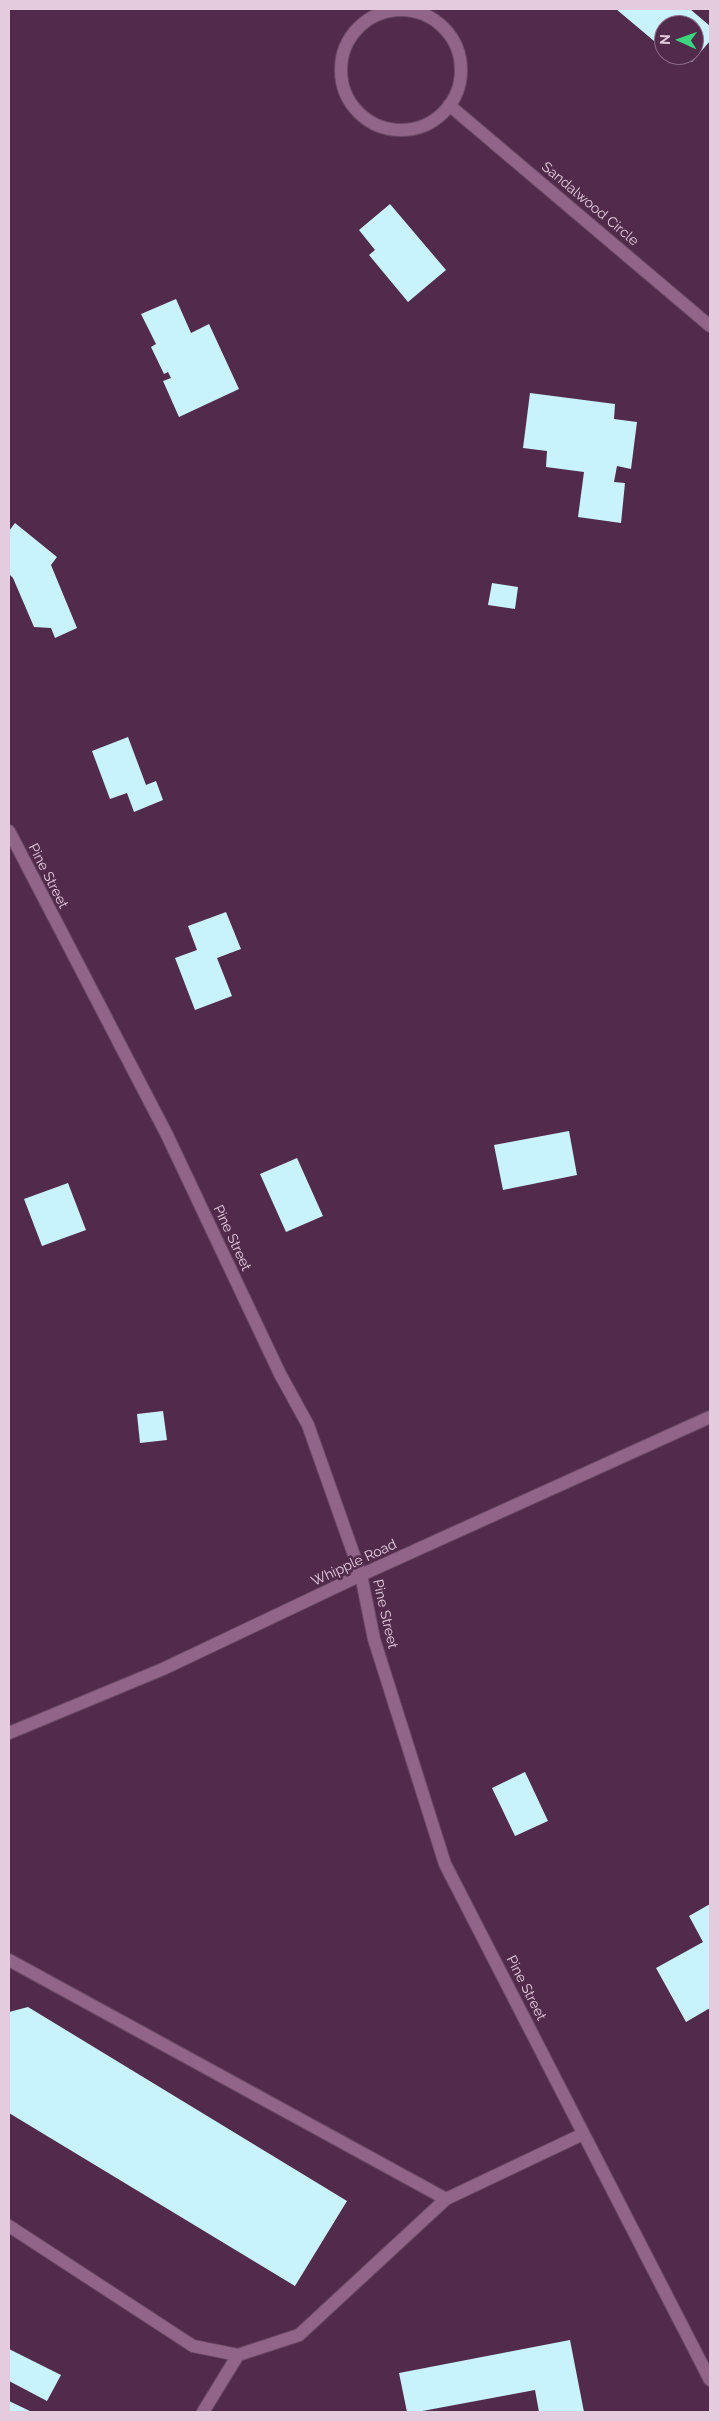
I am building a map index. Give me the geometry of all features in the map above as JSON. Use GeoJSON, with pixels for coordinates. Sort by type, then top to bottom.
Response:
{"type":"FeatureCollection","features":[{"type":"Feature","properties":{"kind":"street"},"geometry":{"type":"LineString","coordinates":[[396,10],[412,11],[426,15],[441,25],[453,41],[460,60],[457,91],[449,105],[437,117],[420,127],[395,129],[372,122],[350,102],[345,91],[341,68],[349,39],[370,18],[396,10]]}},
{"type":"Feature","properties":{"kind":"street","name":"Sandalwood Circle"},"geometry":{"type":"LineString","coordinates":[[449,105],[710,326]]}},
{"type":"Feature","properties":{"kind":"street","name":"Pine Street"},"geometry":{"type":"LineString","coordinates":[[9,831],[167,1135],[280,1374],[308,1425],[361,1575],[374,1639],[445,1864],[710,2380]]}},
{"type":"Feature","properties":{"kind":"street","name":"Whipple Road"},"geometry":{"type":"LineString","coordinates":[[9,1733],[163,1670],[361,1575],[710,1417]]}},
{"type":"Feature","properties":{"kind":"street"},"geometry":{"type":"LineString","coordinates":[[9,1960],[446,2199]]}},
{"type":"Feature","properties":{"kind":"street"},"geometry":{"type":"LineString","coordinates":[[9,2226],[193,2346],[238,2355],[299,2335],[446,2199],[583,2134]]}},
{"type":"Feature","properties":{"kind":"street"},"geometry":{"type":"LineString","coordinates":[[203,2412],[238,2355]]}},
{"type":"Feature","properties":{"kind":"building"},"geometry":{"type":"Polygon","coordinates":[[[616,9],[690,9],[697,15],[654,15],[654,41],[616,9]]]}},
{"type":"Feature","properties":{"kind":"building"},"geometry":{"type":"Polygon","coordinates":[[[704,21],[710,26],[710,41],[704,48],[704,21]]]}},
{"type":"Feature","properties":{"kind":"building"},"geometry":{"type":"Polygon","coordinates":[[[390,204],[446,270],[408,302],[369,255],[375,250],[359,230],[390,204]]]}},
{"type":"Feature","properties":{"kind":"building"},"geometry":{"type":"Polygon","coordinates":[[[176,299],[191,333],[209,324],[239,389],[179,417],[163,381],[171,378],[168,372],[164,374],[151,347],[156,344],[141,314],[176,299]]]}},
{"type":"Feature","properties":{"kind":"building"},"geometry":{"type":"Polygon","coordinates":[[[530,393],[615,404],[614,419],[637,422],[631,469],[617,466],[614,482],[625,483],[621,523],[578,517],[584,472],[546,467],[547,451],[523,448],[530,393]]]}},
{"type":"Feature","properties":{"kind":"building"},"geometry":{"type":"Polygon","coordinates":[[[15,523],[57,557],[51,565],[77,628],[55,638],[51,628],[34,627],[13,578],[9,574],[9,531],[15,523]]]}},
{"type":"Feature","properties":{"kind":"building"},"geometry":{"type":"Polygon","coordinates":[[[492,583],[518,587],[515,609],[488,605],[492,583]]]}},
{"type":"Feature","properties":{"kind":"building"},"geometry":{"type":"Polygon","coordinates":[[[128,737],[146,785],[156,781],[163,800],[134,812],[127,793],[110,799],[92,751],[128,737]]]}},
{"type":"Feature","properties":{"kind":"building"},"geometry":{"type":"Polygon","coordinates":[[[226,912],[241,949],[217,958],[232,996],[195,1010],[175,958],[197,950],[188,926],[226,912]]]}},
{"type":"Feature","properties":{"kind":"building"},"geometry":{"type":"Polygon","coordinates":[[[569,1131],[577,1175],[503,1190],[494,1145],[569,1131]]]}},
{"type":"Feature","properties":{"kind":"building"},"geometry":{"type":"Polygon","coordinates":[[[297,1158],[323,1216],[286,1232],[260,1174],[297,1158]]]}},
{"type":"Feature","properties":{"kind":"building"},"geometry":{"type":"Polygon","coordinates":[[[68,1183],[86,1230],[42,1246],[24,1199],[68,1183]]]}},
{"type":"Feature","properties":{"kind":"building"},"geometry":{"type":"Polygon","coordinates":[[[163,1411],[167,1440],[140,1443],[137,1414],[163,1411]]]}},
{"type":"Feature","properties":{"kind":"building"},"geometry":{"type":"Polygon","coordinates":[[[525,1772],[548,1821],[515,1836],[492,1788],[525,1772]]]}},
{"type":"Feature","properties":{"kind":"building"},"geometry":{"type":"Polygon","coordinates":[[[710,1904],[710,2008],[686,2022],[656,1968],[703,1942],[689,1916],[710,1904]]]}},
{"type":"Feature","properties":{"kind":"building"},"geometry":{"type":"Polygon","coordinates":[[[28,2007],[347,2201],[295,2286],[9,2113],[9,2012],[28,2007]]]}},
{"type":"Feature","properties":{"kind":"building"},"geometry":{"type":"Polygon","coordinates":[[[570,2340],[584,2412],[539,2412],[535,2390],[417,2412],[407,2412],[399,2373],[570,2340]]]}},
{"type":"Feature","properties":{"kind":"building"},"geometry":{"type":"Polygon","coordinates":[[[9,2349],[61,2375],[47,2401],[9,2381],[9,2349]]]}},
{"type":"Feature","properties":{"kind":"building"},"geometry":{"type":"Polygon","coordinates":[[[9,2401],[32,2412],[9,2412],[9,2401]]]}}]}
